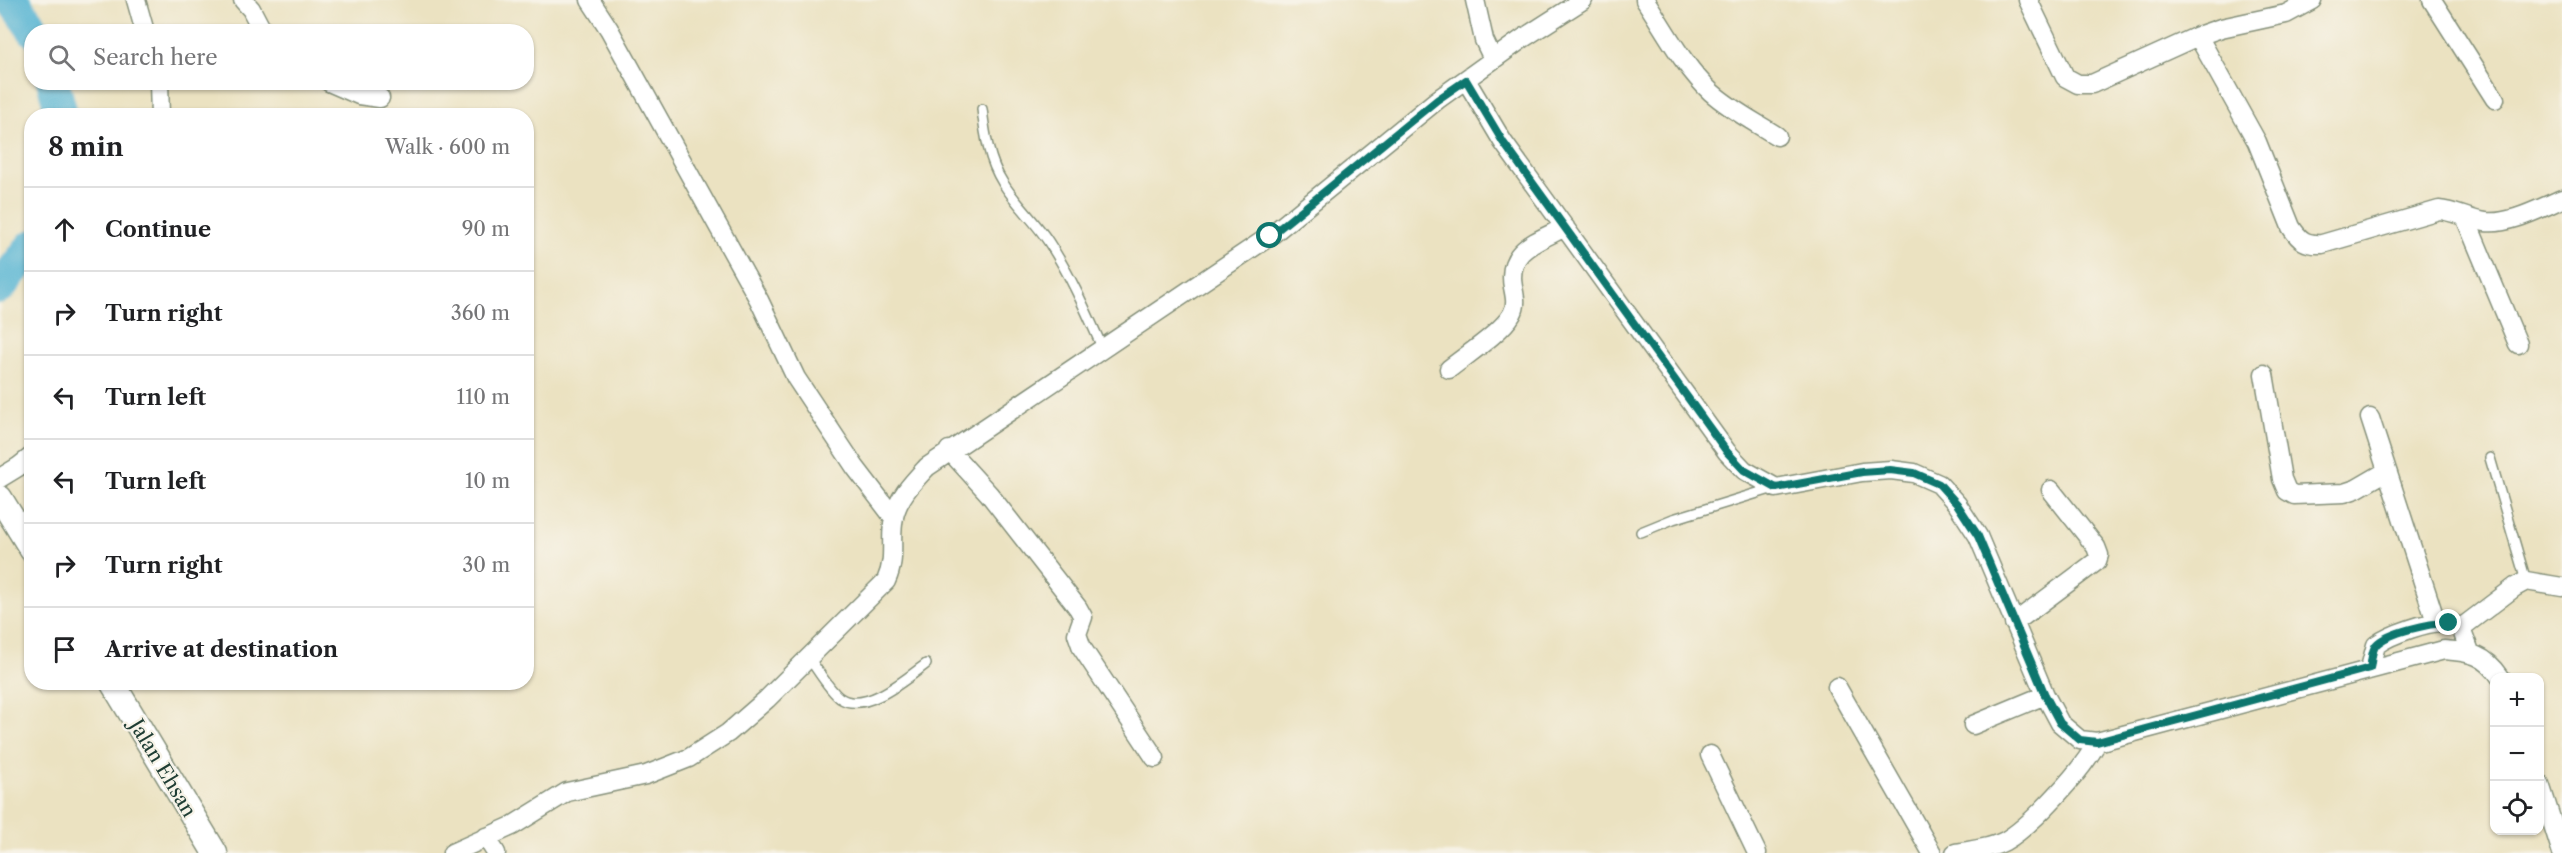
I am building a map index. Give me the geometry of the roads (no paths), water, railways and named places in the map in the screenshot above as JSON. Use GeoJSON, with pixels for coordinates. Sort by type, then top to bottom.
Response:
{"type":"FeatureCollection","features":[{"type":"Feature","properties":{"kind":"main road"},"geometry":{"type":"LineString","coordinates":[[0,498],[24,537]]}},
{"type":"Feature","properties":{"kind":"main road","name":"Jalan Ehsan"},"geometry":{"type":"LineString","coordinates":[[117,690],[215,853]]}},
{"type":"Feature","properties":{"kind":"street"},"geometry":{"type":"LineString","coordinates":[[243,0],[259,24]]}},
{"type":"Feature","properties":{"kind":"street"},"geometry":{"type":"LineString","coordinates":[[590,0],[609,29],[759,300],[796,378],[855,467],[894,518]]}},
{"type":"Feature","properties":{"kind":"street"},"geometry":{"type":"LineString","coordinates":[[1475,0],[1484,40],[1493,59]]}},
{"type":"Feature","properties":{"kind":"street"},"geometry":{"type":"LineString","coordinates":[[452,853],[512,826],[567,792],[646,775],[688,758],[728,732],[767,699],[886,581],[892,569],[894,556],[894,518],[911,484],[927,467],[949,450],[1270,236],[1437,100],[1493,59],[1583,0]]}},
{"type":"Feature","properties":{"kind":"street"},"geometry":{"type":"LineString","coordinates":[[1645,0],[1694,71],[1710,90],[1727,105],[1777,136]]}},
{"type":"Feature","properties":{"kind":"street"},"geometry":{"type":"LineString","coordinates":[[2028,0],[2065,77],[2078,84],[2092,84],[2198,36],[2221,28],[2286,14],[2312,0]]}},
{"type":"Feature","properties":{"kind":"street"},"geometry":{"type":"LineString","coordinates":[[2432,0],[2495,99]]}},
{"type":"Feature","properties":{"kind":"street"},"geometry":{"type":"LineString","coordinates":[[139,1],[143,24]]}},
{"type":"Feature","properties":{"kind":"street"},"geometry":{"type":"LineString","coordinates":[[2198,36],[2257,142],[2291,227],[2299,240],[2309,245],[2322,244],[2439,210],[2449,210],[2465,217],[2494,222],[2534,211],[2562,199]]}},
{"type":"Feature","properties":{"kind":"street"},"geometry":{"type":"LineString","coordinates":[[1466,80],[1503,142],[1727,452],[1744,470],[1776,488],[1862,472],[1890,470],[1914,473],[1939,484],[1957,504],[1978,536],[2045,695],[2060,723],[2080,740],[2097,742],[2444,650],[2470,652],[2484,659],[2497,673]]}},
{"type":"Feature","properties":{"kind":"street"},"geometry":{"type":"LineString","coordinates":[[159,90],[160,108]]}},
{"type":"Feature","properties":{"kind":"street"},"geometry":{"type":"LineString","coordinates":[[347,90],[359,95],[380,98]]}},
{"type":"Feature","properties":{"kind":"street"},"geometry":{"type":"LineString","coordinates":[[2465,217],[2518,344]]}},
{"type":"Feature","properties":{"kind":"street"},"geometry":{"type":"LineString","coordinates":[[1449,369],[1506,323],[1513,313],[1516,303],[1510,273],[1516,257],[1527,247],[1565,227]]}},
{"type":"Feature","properties":{"kind":"street"},"geometry":{"type":"LineString","coordinates":[[2264,374],[2282,479],[2287,491],[2294,495],[2344,493],[2356,489],[2387,471]]}},
{"type":"Feature","properties":{"kind":"street"},"geometry":{"type":"LineString","coordinates":[[2370,418],[2436,622]]}},
{"type":"Feature","properties":{"kind":"street"},"geometry":{"type":"LineString","coordinates":[[949,450],[989,494],[1078,608],[1083,618],[1077,634],[1083,648],[1155,758]]}},
{"type":"Feature","properties":{"kind":"street"},"geometry":{"type":"LineString","coordinates":[[0,478],[24,462]]}},
{"type":"Feature","properties":{"kind":"street"},"geometry":{"type":"LineString","coordinates":[[2014,623],[2097,561],[2099,555],[2096,547],[2051,490]]}},
{"type":"Feature","properties":{"kind":"street"},"geometry":{"type":"LineString","coordinates":[[2461,628],[2526,581],[2562,587]]}},
{"type":"Feature","properties":{"kind":"street"},"geometry":{"type":"LineString","coordinates":[[2370,668],[2374,650],[2381,641],[2436,622],[2449,623],[2461,628],[2470,652]]}},
{"type":"Feature","properties":{"kind":"street"},"geometry":{"type":"LineString","coordinates":[[1837,687],[1932,853]]}},
{"type":"Feature","properties":{"kind":"street"},"geometry":{"type":"LineString","coordinates":[[1973,725],[2045,695]]}},
{"type":"Feature","properties":{"kind":"street"},"geometry":{"type":"LineString","coordinates":[[1955,853],[1986,848],[2004,842],[2024,828],[2088,760],[2097,742]]}},
{"type":"Feature","properties":{"kind":"street"},"geometry":{"type":"LineString","coordinates":[[1710,755],[1757,853]]}},
{"type":"Feature","properties":{"kind":"street"},"geometry":{"type":"LineString","coordinates":[[2544,797],[2562,853]]}},
{"type":"Feature","properties":{"kind":"street"},"geometry":{"type":"LineString","coordinates":[[486,837],[496,853]]}},
{"type":"Feature","properties":{"kind":"lane"},"geometry":{"type":"LineString","coordinates":[[982,109],[984,134],[1003,184],[1048,240],[1084,307],[1102,347]]}},
{"type":"Feature","properties":{"kind":"lane"},"geometry":{"type":"LineString","coordinates":[[2490,458],[2526,581]]}},
{"type":"Feature","properties":{"kind":"lane"},"geometry":{"type":"LineString","coordinates":[[1641,532],[1673,519],[1776,488]]}},
{"type":"Feature","properties":{"kind":"lane"},"geometry":{"type":"LineString","coordinates":[[808,658],[840,698],[855,703],[872,699],[894,688],[926,664]]}},
{"type":"Feature","properties":{"kind":"waterway"},"geometry":{"type":"LineString","coordinates":[[12,0],[29,24]]}},
{"type":"Feature","properties":{"kind":"waterway"},"geometry":{"type":"LineString","coordinates":[[55,90],[60,108]]}},
{"type":"Feature","properties":{"kind":"waterway"},"geometry":{"type":"LineString","coordinates":[[0,287],[24,256]]}}]}
